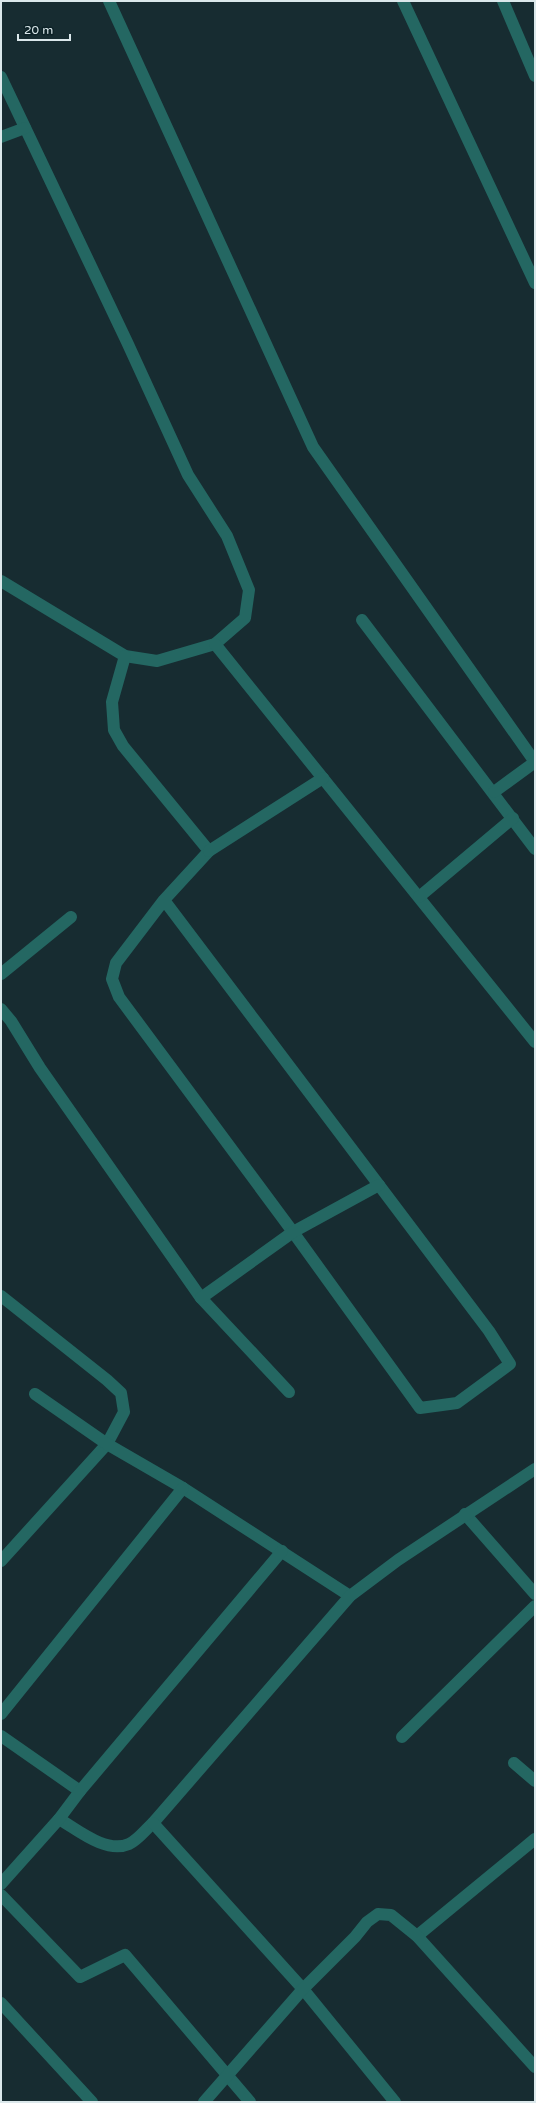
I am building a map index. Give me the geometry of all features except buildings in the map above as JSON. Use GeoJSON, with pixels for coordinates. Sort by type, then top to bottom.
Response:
{"type":"FeatureCollection","features":[{"type":"Feature","properties":{"kind":"street"},"geometry":{"type":"LineString","coordinates":[[109,1],[313,447],[535,762],[494,792]]}},
{"type":"Feature","properties":{"kind":"street"},"geometry":{"type":"LineString","coordinates":[[403,1],[535,283]]}},
{"type":"Feature","properties":{"kind":"street"},"geometry":{"type":"LineString","coordinates":[[502,1],[535,76]]}},
{"type":"Feature","properties":{"kind":"street"},"geometry":{"type":"LineString","coordinates":[[1,77],[127,342],[188,475],[226,536],[249,590],[245,618],[215,644],[157,661],[125,656],[1,581]]}},
{"type":"Feature","properties":{"kind":"street"},"geometry":{"type":"LineString","coordinates":[[1,137],[25,128]]}},
{"type":"Feature","properties":{"kind":"street"},"geometry":{"type":"LineString","coordinates":[[362,620],[494,792],[535,849]]}},
{"type":"Feature","properties":{"kind":"street"},"geometry":{"type":"LineString","coordinates":[[215,644],[535,1042]]}},
{"type":"Feature","properties":{"kind":"street"},"geometry":{"type":"LineString","coordinates":[[125,656],[112,702],[114,730],[123,746],[210,851]]}},
{"type":"Feature","properties":{"kind":"street"},"geometry":{"type":"LineString","coordinates":[[164,900],[489,1331],[510,1364],[457,1403],[420,1408],[293,1232],[119,996],[112,979],[116,962],[164,900],[210,851],[323,778]]}},
{"type":"Feature","properties":{"kind":"street"},"geometry":{"type":"LineString","coordinates":[[419,897],[513,818]]}},
{"type":"Feature","properties":{"kind":"street"},"geometry":{"type":"LineString","coordinates":[[1,974],[71,917]]}},
{"type":"Feature","properties":{"kind":"street"},"geometry":{"type":"LineString","coordinates":[[1,1008],[11,1021],[40,1068],[201,1298],[289,1392]]}},
{"type":"Feature","properties":{"kind":"street"},"geometry":{"type":"LineString","coordinates":[[201,1298],[293,1232],[379,1186]]}},
{"type":"Feature","properties":{"kind":"street"},"geometry":{"type":"LineString","coordinates":[[1,1296],[107,1380],[121,1393],[124,1412],[107,1444],[1,1561]]}},
{"type":"Feature","properties":{"kind":"street"},"geometry":{"type":"LineString","coordinates":[[35,1394],[107,1444],[183,1488],[350,1596]]}},
{"type":"Feature","properties":{"kind":"street"},"geometry":{"type":"LineString","coordinates":[[59,1819],[100,1842],[115,1847],[130,1844],[153,1823],[350,1596],[465,1514],[535,1469]]}},
{"type":"Feature","properties":{"kind":"street"},"geometry":{"type":"LineString","coordinates":[[1,1714],[183,1488]]}},
{"type":"Feature","properties":{"kind":"street"},"geometry":{"type":"LineString","coordinates":[[465,1514],[535,1594]]}},
{"type":"Feature","properties":{"kind":"street"},"geometry":{"type":"LineString","coordinates":[[1,1884],[59,1819],[80,1791],[282,1552]]}},
{"type":"Feature","properties":{"kind":"street"},"geometry":{"type":"LineString","coordinates":[[402,1737],[535,1606]]}},
{"type":"Feature","properties":{"kind":"street"},"geometry":{"type":"LineString","coordinates":[[1,1736],[80,1791]]}},
{"type":"Feature","properties":{"kind":"street"},"geometry":{"type":"LineString","coordinates":[[514,1763],[535,1781]]}},
{"type":"Feature","properties":{"kind":"street"},"geometry":{"type":"LineString","coordinates":[[153,1823],[303,1989],[395,2102]]}},
{"type":"Feature","properties":{"kind":"street"},"geometry":{"type":"LineString","coordinates":[[417,1936],[535,1839]]}},
{"type":"Feature","properties":{"kind":"street"},"geometry":{"type":"LineString","coordinates":[[1,1895],[80,1977],[125,1955],[228,2074],[250,2102]]}},
{"type":"Feature","properties":{"kind":"street"},"geometry":{"type":"LineString","coordinates":[[204,2102],[303,1989],[355,1937],[367,1922],[378,1914],[392,1915],[417,1936],[535,2067]]}},
{"type":"Feature","properties":{"kind":"street"},"geometry":{"type":"LineString","coordinates":[[1,2003],[92,2102]]}}]}
